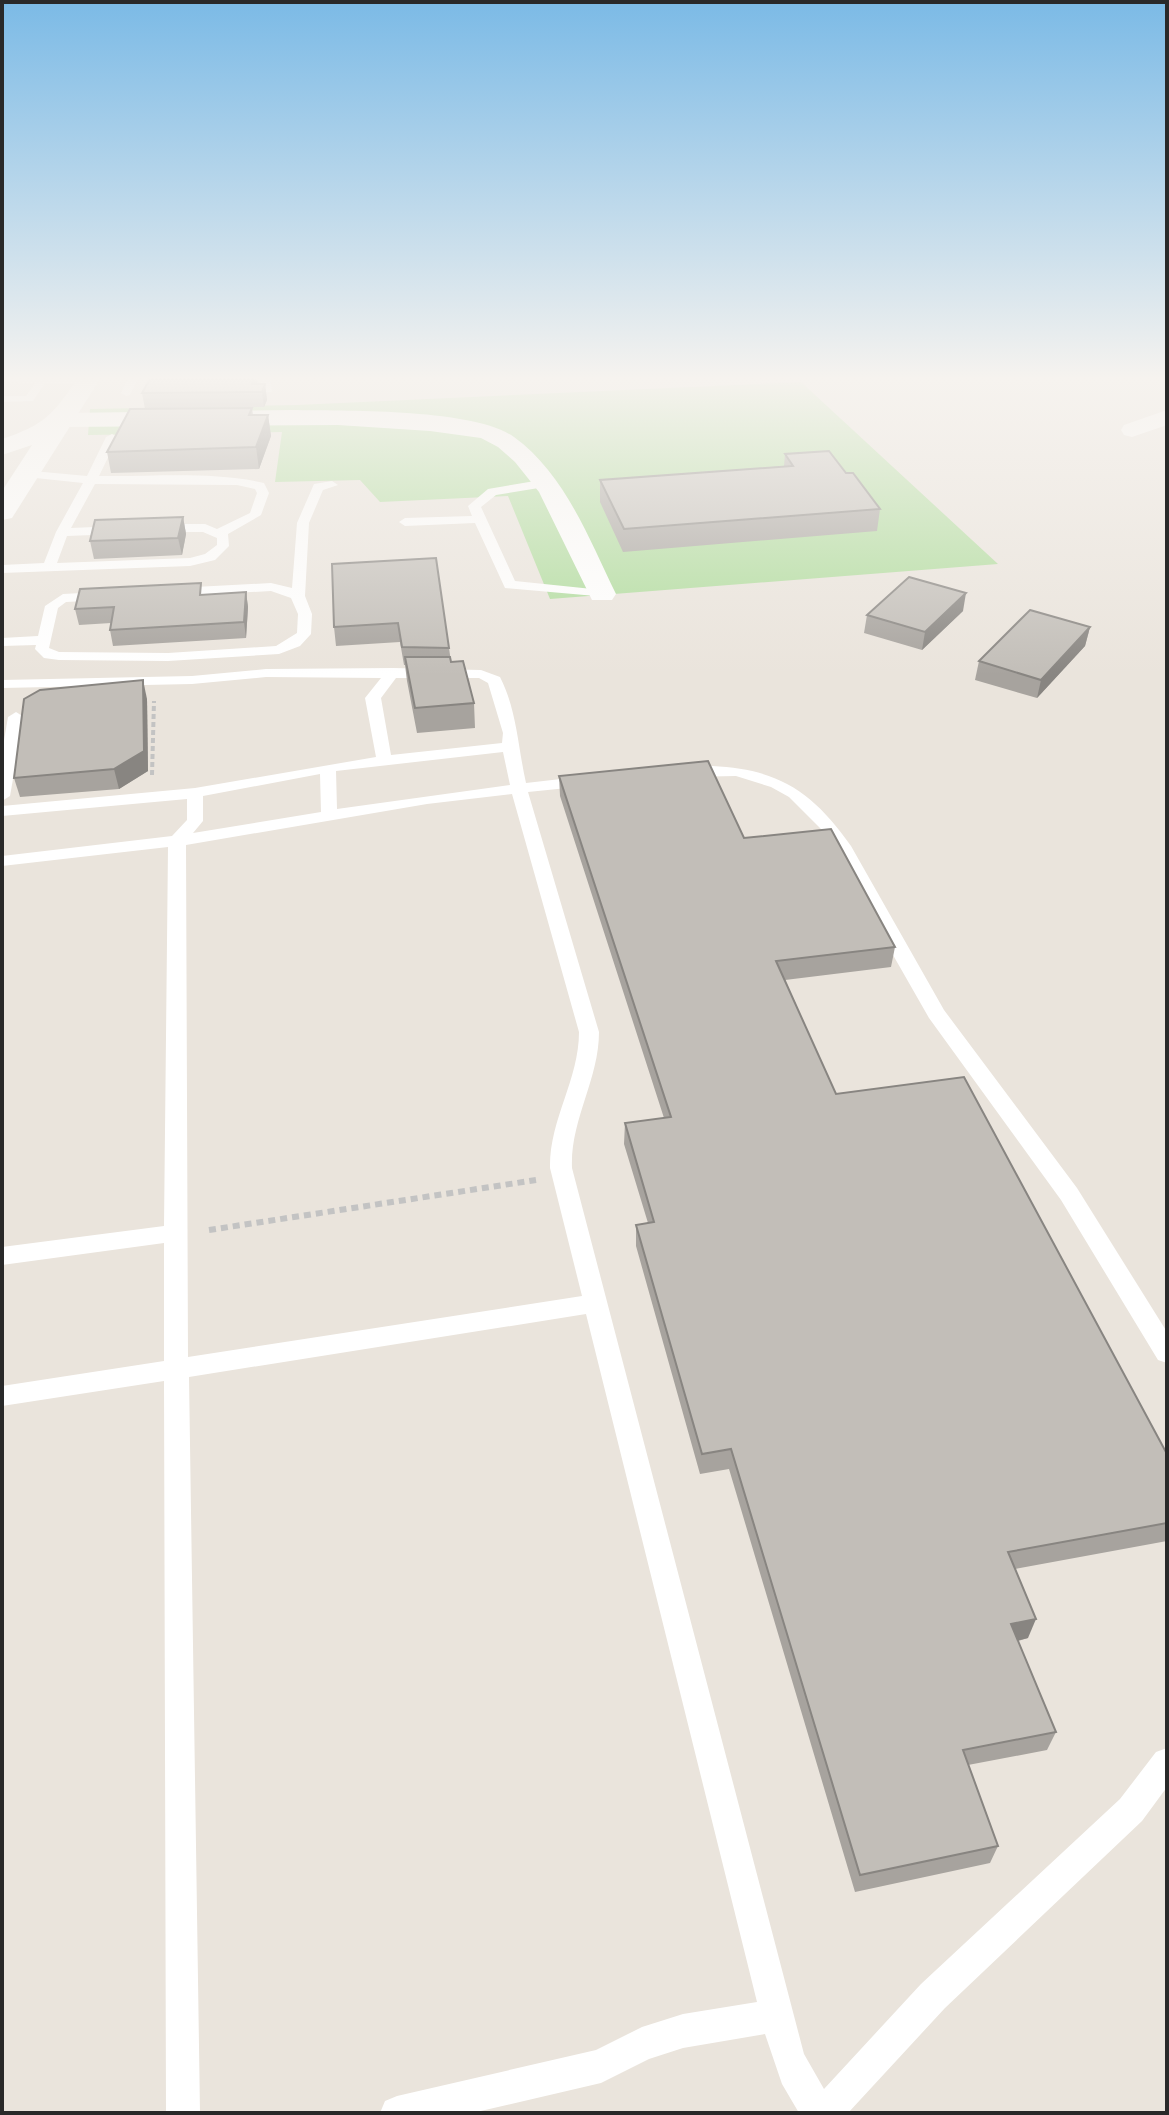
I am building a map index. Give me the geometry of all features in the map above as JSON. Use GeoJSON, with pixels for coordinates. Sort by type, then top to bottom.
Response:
{"type":"FeatureCollection","features":[{"type":"Feature","properties":{"kind":"main road"},"geometry":{"type":"LineString","coordinates":[[2,512],[8,478]]}},
{"type":"Feature","properties":{"kind":"street"},"geometry":{"type":"LineString","coordinates":[[541,478],[547,483],[602,594]]}},
{"type":"Feature","properties":{"kind":"lane"},"geometry":{"type":"LineString","coordinates":[[75,478],[242,481],[260,486],[263,493],[255,515],[219,533]]}},
{"type":"Feature","properties":{"kind":"lane"},"geometry":{"type":"LineString","coordinates":[[49,568],[62,532],[91,480]]}},
{"type":"Feature","properties":{"kind":"lane"},"geometry":{"type":"LineString","coordinates":[[547,483],[492,492],[474,506],[510,585],[602,594]]}},
{"type":"Feature","properties":{"kind":"lane"},"geometry":{"type":"LineString","coordinates":[[298,596],[303,523],[318,487],[332,485]]}},
{"type":"Feature","properties":{"kind":"lane"},"geometry":{"type":"LineString","coordinates":[[405,522],[480,519]]}},
{"type":"Feature","properties":{"kind":"lane"},"geometry":{"type":"LineString","coordinates":[[2,569],[197,561],[222,549],[224,538],[219,533],[198,527],[62,532]]}},
{"type":"Feature","properties":{"kind":"lane"},"geometry":{"type":"LineString","coordinates":[[262,587],[279,588],[298,596],[303,603],[304,634],[288,647],[269,652],[168,657],[59,656],[43,651],[44,640],[53,604],[68,597],[262,587]]}},
{"type":"Feature","properties":{"kind":"lane"},"geometry":{"type":"LineString","coordinates":[[2,642],[44,640]]}},
{"type":"Feature","properties":{"kind":"lane"},"geometry":{"type":"LineString","coordinates":[[384,760],[373,698],[393,672]]}},
{"type":"Feature","properties":{"kind":"lane"},"geometry":{"type":"LineString","coordinates":[[2,684],[49,692],[266,673],[393,672],[481,674],[493,678],[511,733],[510,747],[519,789],[589,1032],[587,1073],[562,1138],[560,1153],[777,2015],[794,2072],[822,2113],[933,1996],[1131,1810],[1167,1763]]}},
{"type":"Feature","properties":{"kind":"lane"},"geometry":{"type":"LineString","coordinates":[[2,796],[16,717]]}},
{"type":"Feature","properties":{"kind":"lane"},"geometry":{"type":"LineString","coordinates":[[2,811],[195,793],[328,768],[510,747]]}},
{"type":"Feature","properties":{"kind":"lane"},"geometry":{"type":"LineString","coordinates":[[328,768],[329,815]]}},
{"type":"Feature","properties":{"kind":"lane"},"geometry":{"type":"LineString","coordinates":[[669,773],[729,770],[766,778],[796,793],[824,821],[842,846],[936,1013],[1069,1194],[1167,1353]]}},
{"type":"Feature","properties":{"kind":"lane"},"geometry":{"type":"LineString","coordinates":[[2,861],[177,841],[329,815],[612,779]]}},
{"type":"Feature","properties":{"kind":"lane"},"geometry":{"type":"LineString","coordinates":[[183,2113],[175,1233],[177,841],[195,821],[195,793]]}},
{"type":"Feature","properties":{"kind":"lane"},"geometry":{"type":"LineString","coordinates":[[2,1256],[175,1233]]}},
{"type":"Feature","properties":{"kind":"lane"},"geometry":{"type":"LineString","coordinates":[[2,1396],[596,1303]]}},
{"type":"Feature","properties":{"kind":"lane"},"geometry":{"type":"LineString","coordinates":[[397,2113],[601,2066],[642,2044],[683,2031],[777,2015]]}},
{"type":"Feature","properties":{"kind":"path"},"geometry":{"type":"LineString","coordinates":[[154,695],[152,778],[160,780]]}},
{"type":"Feature","properties":{"kind":"path"},"geometry":{"type":"LineString","coordinates":[[209,1230],[545,1179]]}},
{"type":"Feature","properties":{"kind":"green space"},"geometry":{"type":"Polygon","coordinates":[[[276,478],[905,478],[998,564],[550,599],[508,496],[380,502],[360,480],[275,482],[276,478]]]}},
{"type":"Feature","properties":{"kind":"building"},"geometry":{"type":"Polygon","coordinates":[[[857,478],[880,509],[624,529],[600,480],[857,478]]]}},
{"type":"Feature","properties":{"kind":"building"},"geometry":{"type":"Polygon","coordinates":[[[183,517],[178,538],[90,541],[95,520],[183,517]]]}},
{"type":"Feature","properties":{"kind":"building"},"geometry":{"type":"Polygon","coordinates":[[[436,558],[449,648],[402,647],[398,623],[334,627],[332,564],[436,558]]]}},
{"type":"Feature","properties":{"kind":"building"},"geometry":{"type":"Polygon","coordinates":[[[909,577],[966,593],[925,632],[867,615],[909,577]]]}},
{"type":"Feature","properties":{"kind":"building"},"geometry":{"type":"Polygon","coordinates":[[[201,583],[200,595],[246,592],[244,622],[110,630],[114,607],[75,609],[80,589],[201,583]]]}},
{"type":"Feature","properties":{"kind":"building"},"geometry":{"type":"Polygon","coordinates":[[[1030,610],[1090,627],[1041,680],[979,661],[1030,610]]]}},
{"type":"Feature","properties":{"kind":"building"},"geometry":{"type":"Polygon","coordinates":[[[405,657],[450,657],[451,662],[463,661],[474,703],[415,708],[405,657]]]}},
{"type":"Feature","properties":{"kind":"building"},"geometry":{"type":"Polygon","coordinates":[[[143,680],[144,751],[114,769],[14,778],[24,699],[40,690],[143,680]]]}},
{"type":"Feature","properties":{"kind":"building"},"geometry":{"type":"Polygon","coordinates":[[[708,761],[744,838],[831,829],[895,947],[776,961],[836,1094],[964,1077],[1167,1454],[1167,1523],[1008,1552],[1036,1619],[1011,1624],[1056,1732],[963,1750],[998,1846],[860,1875],[731,1449],[702,1454],[636,1225],[654,1222],[625,1123],[671,1117],[559,776],[708,761]]]}}]}
